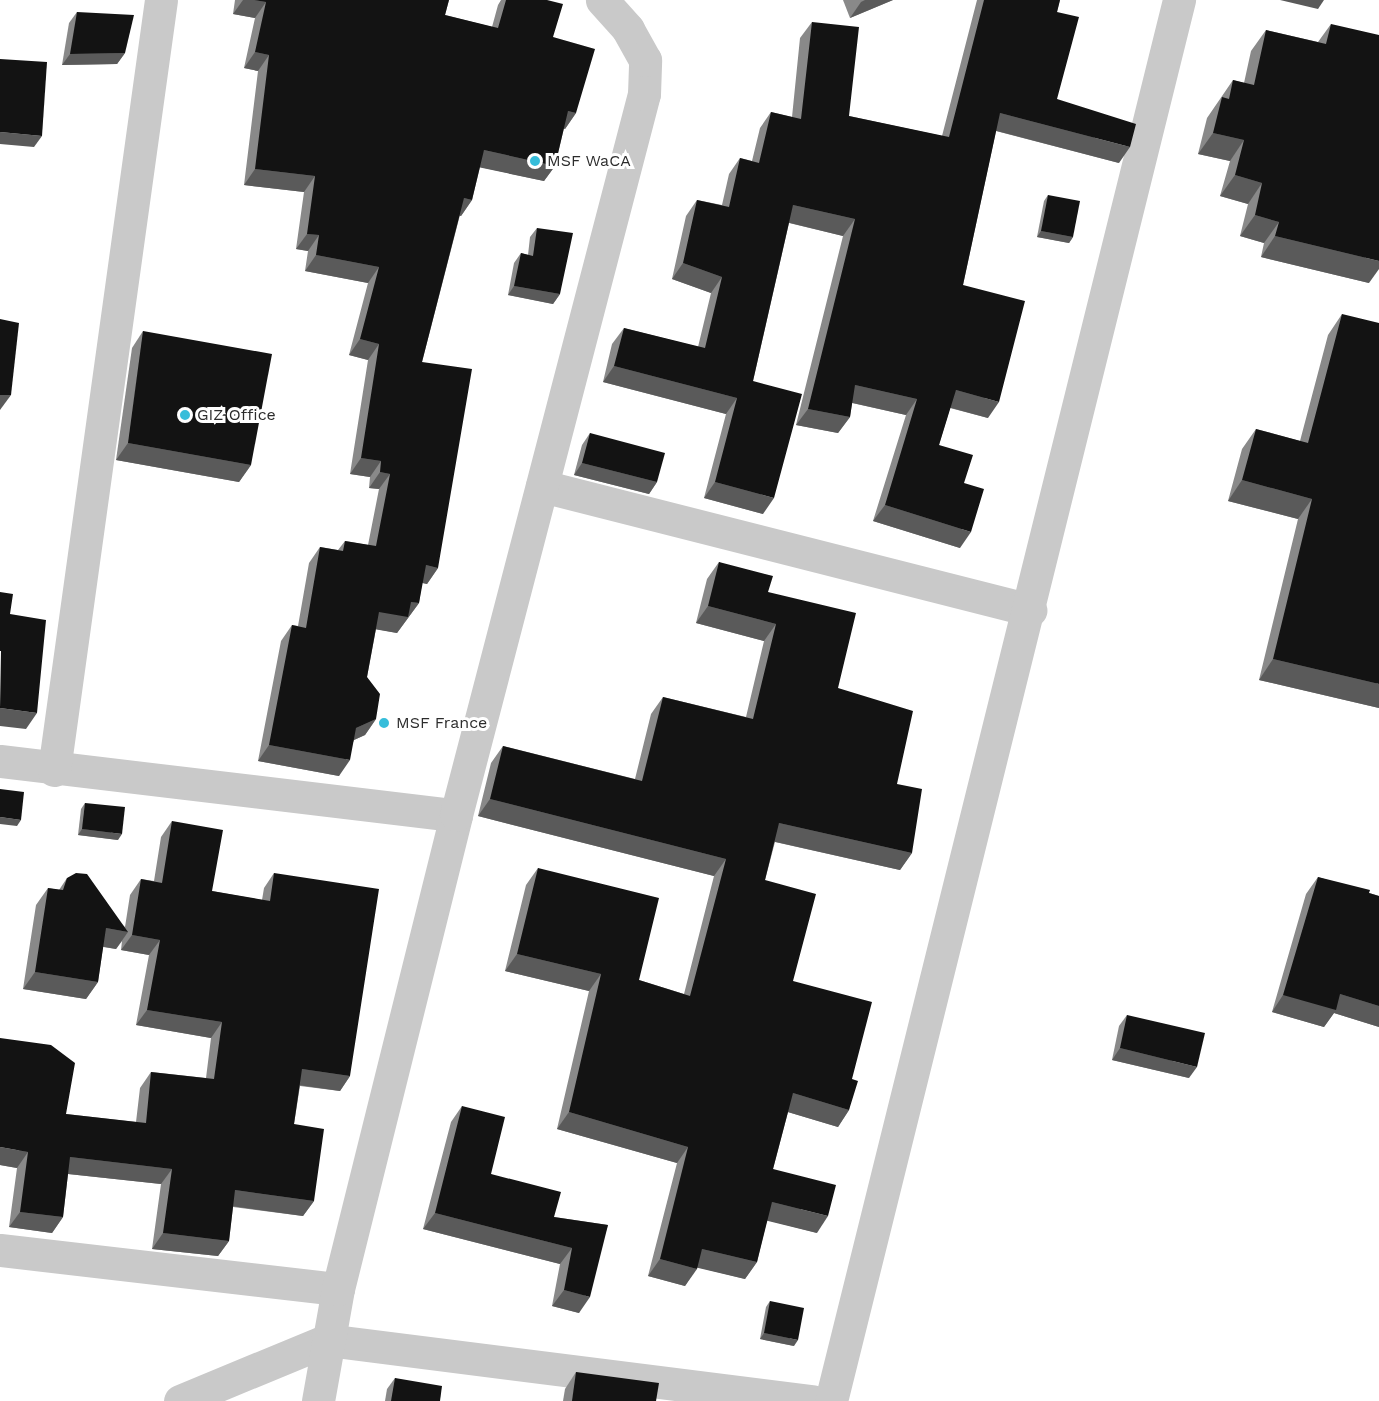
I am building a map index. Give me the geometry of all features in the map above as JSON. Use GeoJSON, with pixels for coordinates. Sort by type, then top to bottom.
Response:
{"type":"FeatureCollection","features":[{"type":"Feature","properties":{"kind":"street"},"geometry":{"type":"LineString","coordinates":[[54,770],[161,0]]}},
{"type":"Feature","properties":{"kind":"street"},"geometry":{"type":"LineString","coordinates":[[318,1401],[327,1340],[338,1289],[456,815],[644,94],[645,60],[628,29],[602,0]]}},
{"type":"Feature","properties":{"kind":"street"},"geometry":{"type":"LineString","coordinates":[[831,1401],[1030,610],[1179,0]]}},
{"type":"Feature","properties":{"kind":"street"},"geometry":{"type":"LineString","coordinates":[[542,486],[1030,610]]}},
{"type":"Feature","properties":{"kind":"street"},"geometry":{"type":"LineString","coordinates":[[0,761],[54,770],[456,815]]}},
{"type":"Feature","properties":{"kind":"street"},"geometry":{"type":"LineString","coordinates":[[0,1250],[338,1289]]}},
{"type":"Feature","properties":{"kind":"street"},"geometry":{"type":"LineString","coordinates":[[180,1401],[327,1340],[813,1401]]}},
{"type":"Feature","properties":{"kind":"building"},"geometry":{"type":"Polygon","coordinates":[[[254,0],[449,0],[445,15],[498,28],[506,0],[547,0],[563,4],[553,37],[595,49],[576,113],[568,111],[555,166],[484,150],[472,200],[464,198],[422,362],[472,369],[438,568],[426,565],[419,603],[411,602],[408,617],[379,612],[367,677],[380,694],[376,719],[356,728],[350,760],[269,745],[292,625],[306,628],[320,547],[343,551],[345,541],[376,546],[390,474],[380,472],[381,461],[361,458],[379,344],[360,339],[379,267],[316,255],[319,235],[307,234],[315,176],[255,169],[269,55],[255,52],[266,2],[254,0]]]}},
{"type":"Feature","properties":{"kind":"building"},"geometry":{"type":"Polygon","coordinates":[[[984,0],[1060,0],[1057,12],[1079,17],[1057,99],[1136,124],[1130,147],[1000,113],[963,285],[1025,301],[999,402],[956,390],[939,445],[973,455],[964,483],[984,489],[971,532],[885,505],[917,399],[855,385],[850,417],[808,409],[855,219],[793,205],[753,381],[802,394],[774,498],[715,482],[737,398],[614,366],[624,328],[705,348],[722,277],[683,263],[697,200],[729,207],[740,158],[759,163],[771,112],[801,119],[812,22],[859,27],[849,116],[949,137],[984,0]]]}},
{"type":"Feature","properties":{"kind":"building"},"geometry":{"type":"Polygon","coordinates":[[[77,12],[134,15],[125,53],[70,54],[77,12]]]}},
{"type":"Feature","properties":{"kind":"building"},"geometry":{"type":"Polygon","coordinates":[[[1331,24],[1379,35],[1379,261],[1275,236],[1279,222],[1255,215],[1262,183],[1235,175],[1244,140],[1213,133],[1222,97],[1229,99],[1233,80],[1254,85],[1266,30],[1326,44],[1331,24]]]}},
{"type":"Feature","properties":{"kind":"building"},"geometry":{"type":"Polygon","coordinates":[[[0,59],[47,62],[42,136],[0,132],[0,59]]]}},
{"type":"Feature","properties":{"kind":"building"},"geometry":{"type":"Polygon","coordinates":[[[1048,195],[1080,201],[1073,237],[1041,231],[1048,195]]]}},
{"type":"Feature","properties":{"kind":"building"},"geometry":{"type":"Polygon","coordinates":[[[537,228],[573,233],[560,294],[514,286],[521,253],[533,256],[537,228]]]}},
{"type":"Feature","properties":{"kind":"building"},"geometry":{"type":"Polygon","coordinates":[[[1342,314],[1379,323],[1379,684],[1273,659],[1312,499],[1242,480],[1256,429],[1308,443],[1342,314]]]}},
{"type":"Feature","properties":{"kind":"building"},"geometry":{"type":"Polygon","coordinates":[[[0,319],[19,323],[11,395],[0,395],[0,319]]]}},
{"type":"Feature","properties":{"kind":"building","name":"GIZ Office"},"geometry":{"type":"Polygon","coordinates":[[[143,331],[272,354],[251,465],[128,443],[143,331]]]}},
{"type":"Feature","properties":{"kind":"building"},"geometry":{"type":"Polygon","coordinates":[[[590,433],[665,453],[657,482],[582,463],[590,433]]]}},
{"type":"Feature","properties":{"kind":"building"},"geometry":{"type":"Polygon","coordinates":[[[719,562],[773,576],[768,592],[856,613],[838,688],[913,711],[897,784],[922,789],[912,853],[779,823],[765,880],[816,894],[793,981],[872,1002],[852,1079],[858,1081],[849,1110],[793,1093],[773,1169],[836,1185],[828,1216],[772,1202],[757,1262],[702,1249],[697,1269],[660,1259],[688,1147],[569,1112],[601,974],[517,954],[538,868],[659,898],[639,980],[690,996],[726,859],[490,799],[503,746],[642,781],[663,697],[753,719],[776,624],[708,606],[719,562]]]}},
{"type":"Feature","properties":{"kind":"building"},"geometry":{"type":"Polygon","coordinates":[[[0,592],[13,594],[10,614],[46,620],[37,713],[0,708],[0,592]]]}},
{"type":"Feature","properties":{"kind":"building"},"geometry":{"type":"Polygon","coordinates":[[[0,789],[24,792],[21,820],[0,817],[0,789]]]}},
{"type":"Feature","properties":{"kind":"building"},"geometry":{"type":"Polygon","coordinates":[[[85,803],[125,807],[122,834],[82,829],[85,803]]]}},
{"type":"Feature","properties":{"kind":"building"},"geometry":{"type":"Polygon","coordinates":[[[172,821],[223,830],[212,891],[270,901],[274,873],[379,889],[350,1076],[302,1069],[294,1124],[324,1129],[314,1201],[235,1190],[229,1241],[163,1233],[172,1169],[70,1157],[63,1217],[20,1212],[28,1152],[0,1147],[0,1038],[51,1045],[75,1063],[66,1114],[146,1123],[151,1072],[214,1079],[222,1022],[147,1010],[160,940],[132,935],[141,879],[162,883],[172,821]]]}},
{"type":"Feature","properties":{"kind":"building"},"geometry":{"type":"Polygon","coordinates":[[[76,873],[87,874],[128,932],[106,928],[98,982],[35,972],[48,888],[63,890],[67,878],[76,873]]]}},
{"type":"Feature","properties":{"kind":"building"},"geometry":{"type":"Polygon","coordinates":[[[1318,877],[1370,890],[1369,893],[1379,896],[1379,1006],[1340,994],[1336,1010],[1283,995],[1318,877]]]}},
{"type":"Feature","properties":{"kind":"building"},"geometry":{"type":"Polygon","coordinates":[[[1127,1015],[1205,1033],[1197,1067],[1120,1048],[1127,1015]]]}},
{"type":"Feature","properties":{"kind":"building"},"geometry":{"type":"Polygon","coordinates":[[[462,1106],[505,1117],[491,1174],[561,1192],[554,1217],[608,1225],[590,1297],[564,1290],[572,1248],[435,1213],[462,1106]]]}},
{"type":"Feature","properties":{"kind":"building"},"geometry":{"type":"Polygon","coordinates":[[[770,1301],[804,1308],[798,1340],[764,1333],[770,1301]]]}},
{"type":"Feature","properties":{"kind":"building"},"geometry":{"type":"Polygon","coordinates":[[[576,1372],[659,1383],[656,1401],[572,1401],[576,1372]]]}},
{"type":"Feature","properties":{"kind":"building"},"geometry":{"type":"Polygon","coordinates":[[[395,1378],[442,1386],[440,1401],[391,1401],[395,1378]]]}},
{"type":"Feature","properties":{"kind":"place","name":"MSF WaCA"},"geometry":{"type":"Point","coordinates":[535,161]}},
{"type":"Feature","properties":{"kind":"place","name":"GIZ Office"},"geometry":{"type":"Point","coordinates":[185,415]}},
{"type":"Feature","properties":{"kind":"place","name":"MSF France"},"geometry":{"type":"Point","coordinates":[384,723]}}]}
